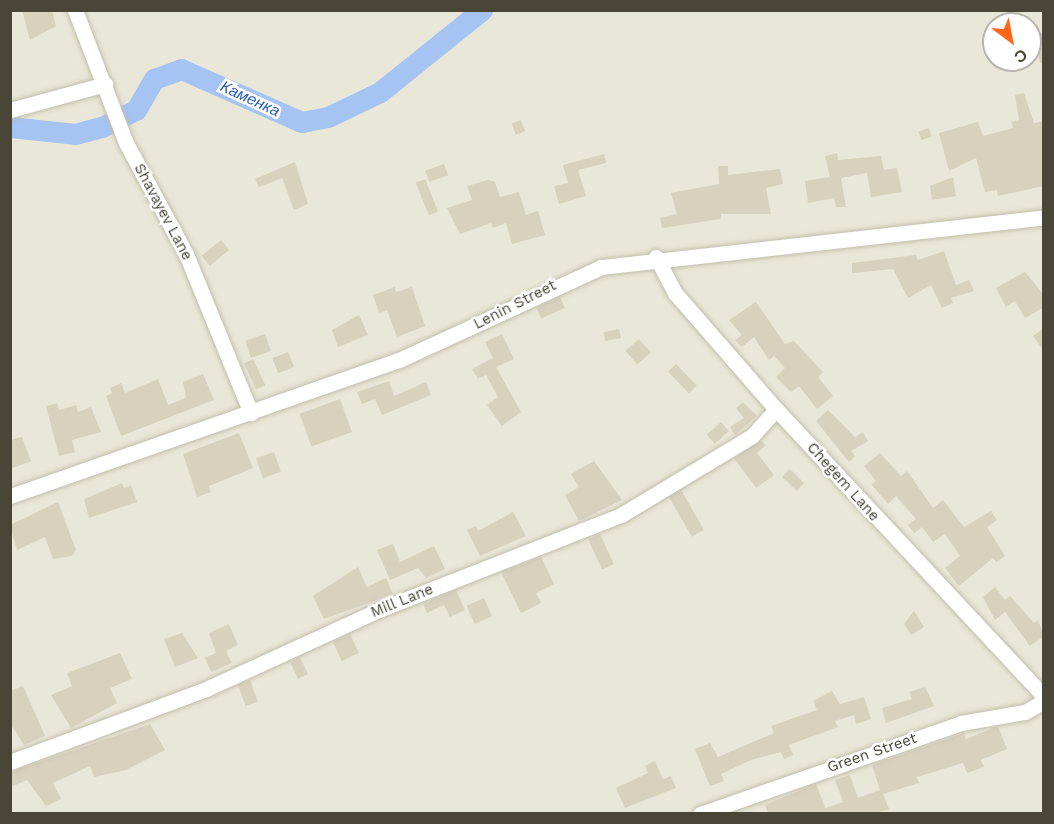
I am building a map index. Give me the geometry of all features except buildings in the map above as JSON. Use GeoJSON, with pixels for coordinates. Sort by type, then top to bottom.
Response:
{"type":"FeatureCollection","features":[{"type":"Feature","properties":{"kind":"street","name":"Shavayev Lane"},"geometry":{"type":"LineString","coordinates":[[75,10],[106,84],[120,125],[186,254],[251,413]]}},
{"type":"Feature","properties":{"kind":"street"},"geometry":{"type":"LineString","coordinates":[[10,110],[106,84]]}},
{"type":"Feature","properties":{"kind":"street","name":"Lenin Street"},"geometry":{"type":"LineString","coordinates":[[10,496],[251,413],[434,345],[572,277],[656,257],[1043,219]]}},
{"type":"Feature","properties":{"kind":"street","name":"Chegem Lane"},"geometry":{"type":"LineString","coordinates":[[656,257],[675,293],[776,409],[1044,696]]}},
{"type":"Feature","properties":{"kind":"street","name":"Mill Lane"},"geometry":{"type":"LineString","coordinates":[[10,762],[206,689],[381,609],[621,515],[752,436],[776,409]]}},
{"type":"Feature","properties":{"kind":"street","name":"Green Street"},"geometry":{"type":"LineString","coordinates":[[700,813],[961,723],[1025,712],[1044,701]]}},
{"type":"Feature","properties":{"kind":"shaded area"},"geometry":{"type":"Polygon","coordinates":[[[11,11],[1043,11],[1043,813],[11,813],[11,11]]]}},
{"type":"Feature","properties":{"kind":"waterway","name":"Каменка"},"geometry":{"type":"LineString","coordinates":[[10,127],[75,134],[102,127],[136,110],[154,79],[181,69],[302,122],[328,117],[380,92],[482,10]]}}]}
